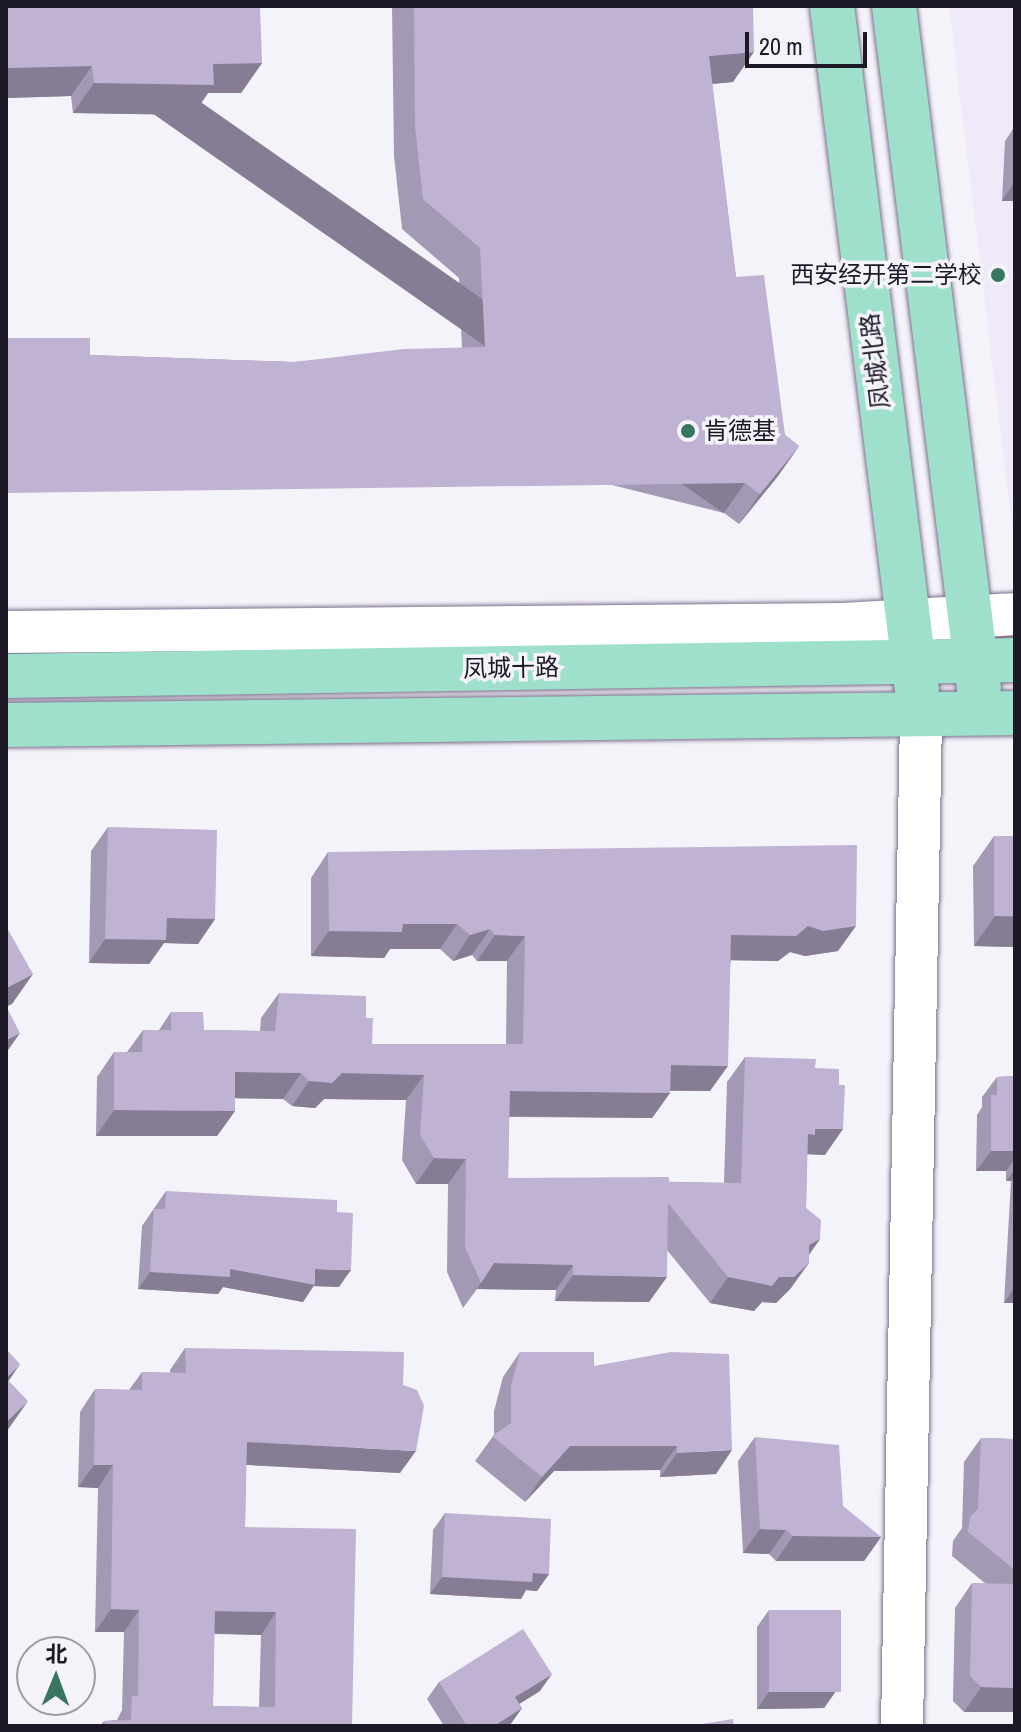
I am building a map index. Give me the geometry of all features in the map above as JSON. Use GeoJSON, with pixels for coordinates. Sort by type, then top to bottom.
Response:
{"type":"FeatureCollection","features":[{"type":"Feature","properties":{"kind":"main road","name":"凤城北路"},"geometry":{"type":"LineString","coordinates":[[832,6],[921,716]]}},
{"type":"Feature","properties":{"kind":"main road"},"geometry":{"type":"LineString","coordinates":[[6,725],[998,714],[996,661],[968,616],[894,6]]}},
{"type":"Feature","properties":{"kind":"main road","name":"凤城十路"},"geometry":{"type":"LineString","coordinates":[[6,676],[910,641],[996,661]]}},
{"type":"Feature","properties":{"kind":"street"},"geometry":{"type":"LineString","coordinates":[[6,632],[910,641],[968,616],[1015,614]]}},
{"type":"Feature","properties":{"kind":"street"},"geometry":{"type":"LineString","coordinates":[[902,1726],[921,716]]}},
{"type":"Feature","properties":{"kind":"shaded area","name":"西安经开第二学校"},"geometry":{"type":"Polygon","coordinates":[[[949,6],[1015,6],[1015,543],[1014,543],[949,6]]]}},
{"type":"Feature","properties":{"kind":"building"},"geometry":{"type":"Polygon","coordinates":[[[6,6],[260,6],[262,63],[213,64],[214,85],[94,83],[92,66],[6,68],[6,6]]]}},
{"type":"Feature","properties":{"kind":"building"},"geometry":{"type":"Polygon","coordinates":[[[414,6],[753,6],[754,52],[709,56],[736,277],[764,275],[785,435],[799,446],[760,494],[745,483],[6,493],[6,338],[90,338],[90,355],[294,362],[404,349],[485,347],[480,248],[423,199],[415,126],[414,6]]]}},
{"type":"Feature","properties":{"kind":"building"},"geometry":{"type":"Polygon","coordinates":[[[108,827],[217,830],[215,919],[167,918],[166,940],[105,939],[108,827]]]}},
{"type":"Feature","properties":{"kind":"building"},"geometry":{"type":"Polygon","coordinates":[[[994,836],[1015,836],[1015,916],[994,916],[994,836]]]}},
{"type":"Feature","properties":{"kind":"building"},"geometry":{"type":"Polygon","coordinates":[[[857,845],[856,926],[823,931],[808,926],[796,936],[731,935],[728,1066],[671,1065],[670,1093],[510,1091],[508,1178],[669,1177],[669,1182],[741,1183],[745,1057],[816,1059],[815,1068],[839,1069],[839,1085],[845,1085],[843,1129],[815,1129],[815,1135],[808,1134],[806,1208],[821,1220],[820,1239],[809,1245],[809,1263],[794,1277],[779,1277],[772,1286],[728,1277],[668,1203],[667,1277],[573,1275],[573,1265],[494,1263],[481,1283],[465,1247],[466,1159],[434,1158],[420,1135],[424,1075],[342,1073],[332,1083],[309,1081],[301,1073],[235,1072],[235,1111],[114,1110],[114,1052],[142,1052],[143,1030],[171,1030],[171,1012],[203,1012],[204,1030],[275,1031],[279,993],[366,996],[366,1018],[373,1018],[372,1044],[523,1044],[525,936],[495,935],[490,929],[470,935],[457,924],[403,924],[402,932],[329,931],[328,852],[857,845]]]}},
{"type":"Feature","properties":{"kind":"building"},"geometry":{"type":"Polygon","coordinates":[[[6,926],[33,974],[6,988],[6,926]]]}},
{"type":"Feature","properties":{"kind":"building"},"geometry":{"type":"Polygon","coordinates":[[[6,1006],[20,1033],[6,1040],[6,1006]]]}},
{"type":"Feature","properties":{"kind":"building"},"geometry":{"type":"Polygon","coordinates":[[[1015,1076],[1015,1151],[991,1151],[991,1095],[997,1095],[997,1077],[1015,1076]]]}},
{"type":"Feature","properties":{"kind":"building"},"geometry":{"type":"Polygon","coordinates":[[[166,1191],[337,1200],[337,1212],[353,1213],[351,1270],[315,1269],[315,1285],[230,1269],[230,1277],[150,1272],[154,1209],[165,1209],[166,1191]]]}},
{"type":"Feature","properties":{"kind":"building"},"geometry":{"type":"Polygon","coordinates":[[[185,1348],[404,1352],[403,1385],[417,1390],[424,1406],[416,1451],[247,1442],[245,1527],[356,1529],[352,1726],[106,1726],[104,1721],[131,1720],[132,1696],[138,1696],[139,1610],[111,1609],[113,1465],[94,1465],[95,1389],[142,1390],[142,1372],[186,1373],[185,1348]],[[215,1611],[213,1706],[275,1707],[276,1612],[215,1611]]]}},
{"type":"Feature","properties":{"kind":"building"},"geometry":{"type":"Polygon","coordinates":[[[6,1349],[20,1364],[6,1378],[6,1349]]]}},
{"type":"Feature","properties":{"kind":"building"},"geometry":{"type":"Polygon","coordinates":[[[520,1352],[594,1352],[594,1366],[671,1352],[729,1354],[732,1450],[677,1453],[677,1446],[570,1446],[542,1477],[492,1436],[511,1423],[511,1387],[520,1352]]]}},
{"type":"Feature","properties":{"kind":"building"},"geometry":{"type":"Polygon","coordinates":[[[6,1378],[28,1401],[6,1422],[6,1378]]]}},
{"type":"Feature","properties":{"kind":"building"},"geometry":{"type":"Polygon","coordinates":[[[755,1437],[839,1445],[843,1506],[881,1537],[793,1536],[786,1530],[760,1529],[755,1437]]]}},
{"type":"Feature","properties":{"kind":"building"},"geometry":{"type":"Polygon","coordinates":[[[981,1438],[1015,1439],[1015,1570],[968,1532],[970,1517],[978,1509],[981,1438]]]}},
{"type":"Feature","properties":{"kind":"building"},"geometry":{"type":"Polygon","coordinates":[[[445,1513],[551,1519],[549,1574],[533,1573],[532,1582],[442,1577],[445,1513]]]}},
{"type":"Feature","properties":{"kind":"building"},"geometry":{"type":"Polygon","coordinates":[[[972,1583],[1015,1584],[1015,1688],[981,1687],[970,1676],[972,1583]]]}},
{"type":"Feature","properties":{"kind":"building"},"geometry":{"type":"Polygon","coordinates":[[[769,1610],[841,1610],[841,1692],[769,1692],[769,1610]]]}},
{"type":"Feature","properties":{"kind":"building"},"geometry":{"type":"Polygon","coordinates":[[[523,1629],[552,1674],[515,1697],[522,1708],[494,1726],[467,1726],[439,1682],[523,1629]]]}},
{"type":"Feature","properties":{"kind":"building"},"geometry":{"type":"Polygon","coordinates":[[[733,1719],[734,1726],[690,1726],[733,1719]]]}},
{"type":"Feature","properties":{"kind":"place","name":"西安经开第二学校"},"geometry":{"type":"Point","coordinates":[998,275]}},
{"type":"Feature","properties":{"kind":"place","name":"肯德基"},"geometry":{"type":"Point","coordinates":[688,431]}}]}
